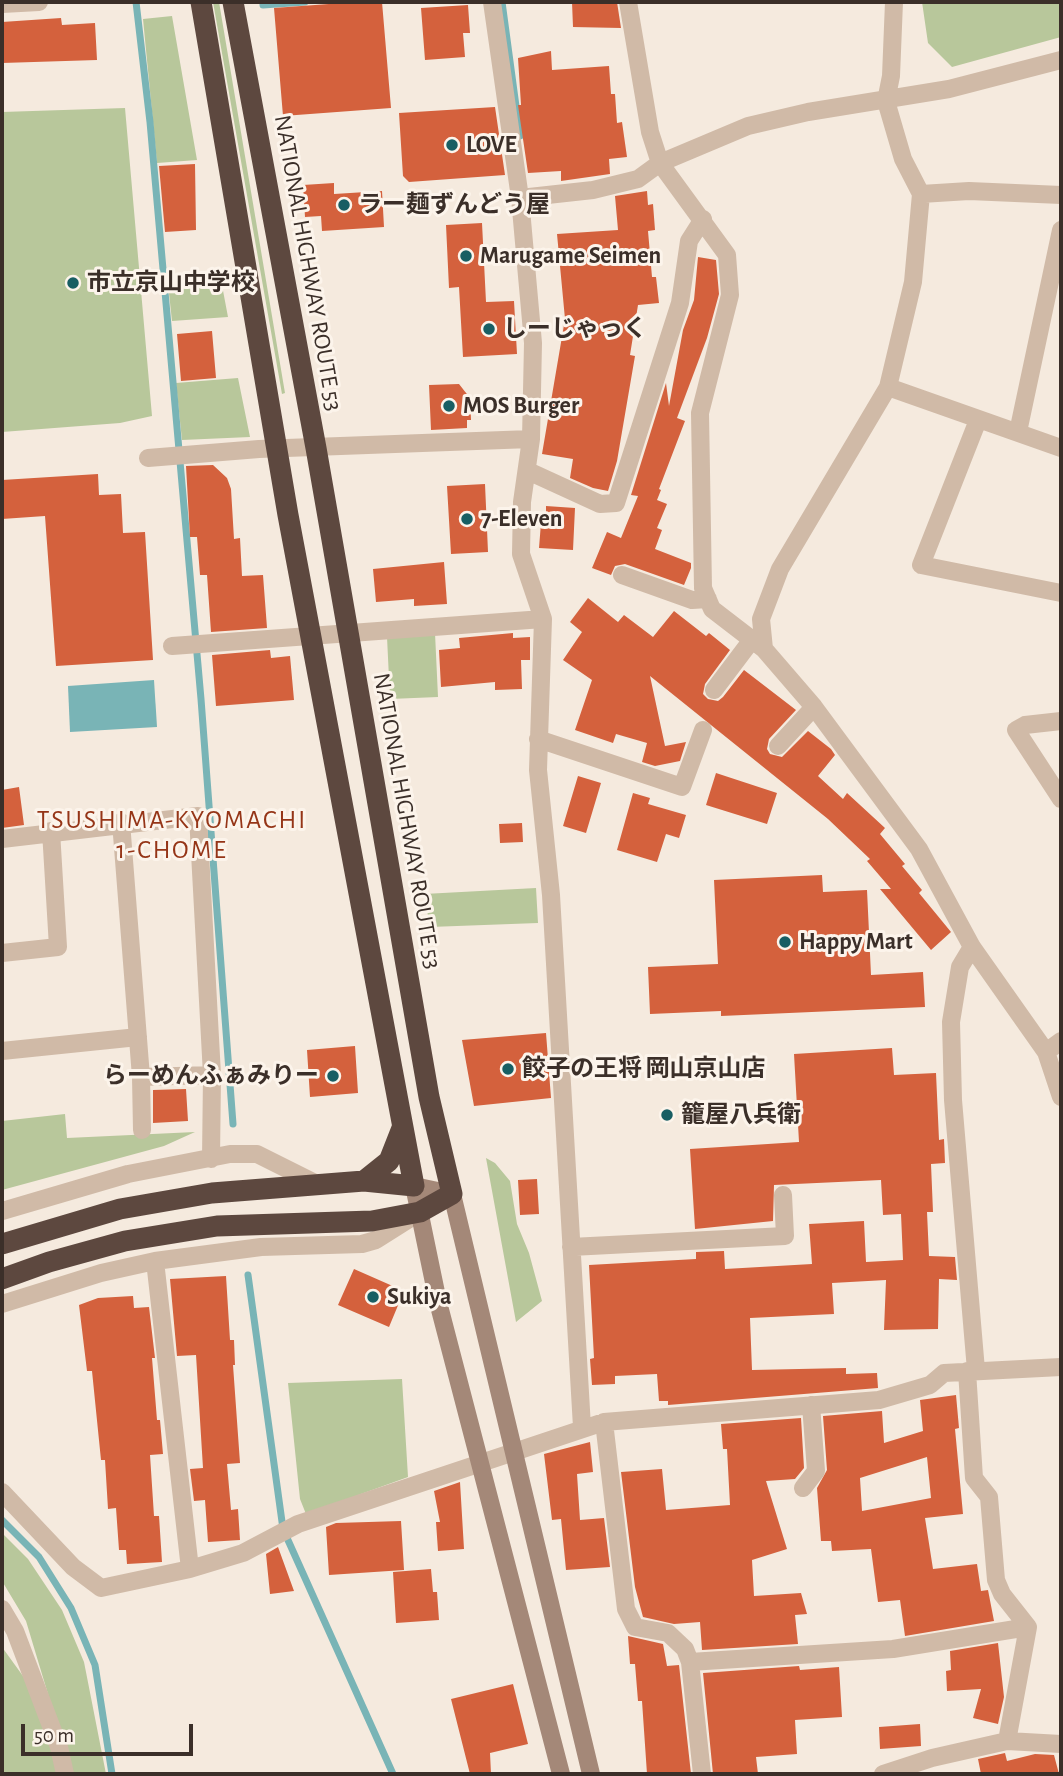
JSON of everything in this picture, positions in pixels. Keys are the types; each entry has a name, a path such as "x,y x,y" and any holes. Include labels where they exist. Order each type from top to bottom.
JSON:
{"highway":[{"path":"2,1244 132,1206 212,1193 364,1181 414,1186 277,449 201,2"},
{"name":"NATIONAL HIGHWAY ROUTE 53","path":"233,2 316,448 429,1097 452,1194"},
{"path":"364,1181 389,1161 402,1126"},
{"path":"2,1279 49,1262 138,1238 217,1226 372,1221 420,1212 452,1194"}],"street":[{"path":"2,4 39,2"},
{"path":"492,2 520,198 533,343 531,439 522,502 522,554 543,618 538,739 582,1427"},
{"path":"628,2 650,132 660,163 727,255 730,295 700,413 703,588 712,609 758,645 814,707 919,849 972,947 1046,1052 1061,1097"},
{"path":"714,690 758,645 761,619 780,569 888,387 913,282 921,194 903,159 886,101 891,76 894,2"},
{"path":"520,198 593,190 638,179 660,163 748,126 808,112 886,101 1061,60"},
{"path":"921,194 969,191 1061,195"},
{"path":"528,471 600,504 616,503 680,303 689,241 703,219"},
{"path":"1018,432 1061,230"},
{"path":"888,387 1061,448"},
{"path":"978,420 921,565 1061,593"},
{"path":"148,458 277,449 531,439"},
{"path":"622,575 692,600 708,599"},
{"path":"172,646 543,618"},
{"path":"778,746 814,707"},
{"path":"1061,720 1025,725 1016,730 1061,799"},
{"path":"538,739 682,787 704,730"},
{"path":"2,839 121,822 198,816 212,1075 211,1159"},
{"path":"121,822 141,1077 142,1130"},
{"path":"2,953 58,947 51,831"},
{"path":"972,947 960,967 951,1022 953,1100 972,1371 974,1478 989,1497 991,1506 996,1580 1002,1594 1028,1627 1007,1741"},
{"path":"2,1051 138,1037"},
{"path":"1046,1052 1061,1041"},
{"path":"141,1077 212,1075"},
{"path":"2,1211 128,1174 230,1154 257,1154 315,1183"},
{"path":"561,1774 438,1302 414,1186 452,1194 591,1774"},
{"path":"571,1247 785,1236 783,1195"},
{"path":"2,1304 101,1273 155,1261 261,1247 362,1244 376,1240 420,1212"},
{"path":"155,1261 190,1569"},
{"path":"2,1492 73,1567 101,1588 190,1569 243,1553 283,1532 582,1427 604,1422 879,1399 930,1385 944,1373 1061,1367"},
{"path":"803,1488 816,1471 811,1405"},
{"path":"604,1422 626,1609 635,1626 668,1633 685,1649 690,1662 702,1774"},
{"path":"2,1609 8,1631 59,1747 65,1774"},
{"path":"690,1662 893,1649 1028,1627"},
{"path":"883,1774 932,1758 1007,1741 1061,1744"}],"green space":[{"path":"213,2 219,2 285,393 282,394"},
{"path":"922,2 1061,2 1061,37 952,67 928,43"},
{"path":"172,16 197,160 157,163 143,19"},
{"path":"125,108 152,416 120,423 2,432 2,112"},
{"path":"221,280 228,317 172,321 168,284"},
{"path":"238,378 250,437 182,440 176,383"},
{"path":"435,633 438,697 390,699 387,637"},
{"path":"536,888 538,923 430,927 424,894"},
{"path":"65,1114 67,1138 195,1132 164,1146 2,1190 2,1121"},
{"path":"486,1158 495,1163 510,1181 517,1224 529,1253 542,1301 516,1322"},
{"path":"402,1379 408,1477 306,1514 300,1499 288,1383"},
{"path":"2,1533 28,1559 62,1610 84,1662 106,1774 72,1774 26,1621 2,1581"},
{"path":"2,1647 28,1683 53,1751 58,1774 2,1774"}],"water":[{"path":"154,680 157,727 70,732 68,686"}],"building":[{"path":"382,2 391,108 283,116 274,8"},
{"path":"572,2 617,2 621,28 573,27"},
{"path":"468,5 470,33 463,33 465,57 425,60 421,8"},
{"path":"61,18 62,25 95,23 97,60 2,63 2,22"},
{"path":"551,51 552,70 609,66 611,94 615,94 617,123 622,122 627,157 609,159 610,174 561,181 561,171 528,173 518,105 521,105 518,58"},
{"path":"495,107 505,175 409,182 403,176 399,113"},
{"path":"195,164 196,230 165,232 159,166"},
{"name":"ラー麺ずんどう屋","path":"334,183 334,194 382,191 384,227 322,231 321,216 305,217 303,185"},
{"path":"647,191 648,205 653,204 655,230 648,231 652,277 656,277 659,303 638,305 630,355 635,356 617,461 608,491 570,478 573,459 542,454 565,319 557,234 618,230 615,196"},
{"path":"482,223 486,302 514,301 517,354 463,357 459,287 449,288 446,225"},
{"path":"698,257 716,260 719,294 707,338 677,418 685,421 659,489 661,490 657,500 667,504 657,528 662,530 655,549 691,563 691,568 684,585 625,564 615,566 611,575 592,568 607,532 621,538 638,496 631,495 666,383 669,406 683,330 694,300"},
{"path":"212,331 216,378 181,381 177,334"},
{"path":"459,384 470,398 471,420 467,420 467,428 431,430 429,385"},
{"path":"213,465 227,478 231,489 234,539 240,538 242,576 263,575 267,628 211,632 207,575 200,575 197,537 190,537 186,466"},
{"path":"98,474 99,495 121,494 123,533 145,532 153,660 56,666 45,516 2,519 2,480"},
{"path":"485,484 488,552 451,554 447,486"},
{"path":"546,506 575,508 573,550 539,548 541,523 546,523"},
{"path":"444,562 447,604 414,606 414,599 376,602 373,569"},
{"path":"588,598 618,622 624,615 653,637 674,611 706,636 709,633 730,650 705,684 703,694 708,699 718,701 723,697 744,670 796,710 769,739 767,749 770,754 782,757 808,731 831,749 835,755 818,776 843,799 847,793 885,828 880,834 905,864 902,866 922,890 919,893 951,932 931,950 880,889 891,889 867,861 870,859 828,819 650,676 665,746 686,742 680,761 655,766 642,762 647,743 616,734 613,743 575,730 592,680 563,660 582,632 570,622"},
{"path":"513,633 513,638 530,637 530,660 521,660 522,689 495,690 495,682 441,687 439,650 460,648 459,638"},
{"path":"270,650 271,658 290,656 294,700 216,706 212,655"},
{"path":"716,773 777,793 767,824 706,805"},
{"path":"578,776 601,783 586,833 563,826"},
{"path":"19,787 24,825 2,828 2,790"},
{"path":"633,793 650,798 648,804 686,815 679,838 666,834 657,862 617,850"},
{"path":"522,823 523,842 500,843 499,824"},
{"path":"822,875 823,892 867,890 871,975 923,972 925,1007 721,1016 721,1011 650,1014 648,967 718,964 714,880"},
{"name":"餃子の王将 岡山京山店","path":"546,1033 551,1098 474,1106 462,1040"},
{"path":"355,1046 358,1093 310,1097 307,1050"},
{"path":"892,1048 894,1075 936,1073 939,1140 944,1139 945,1163 931,1164 933,1212 927,1212 929,1256 955,1257 957,1280 939,1279 938,1329 884,1330 886,1280 832,1283 834,1314 750,1318 752,1370 846,1368 846,1374 877,1373 878,1388 668,1405 668,1401 659,1401 657,1374 615,1376 615,1384 592,1385 590,1359 594,1358 589,1265 696,1259 696,1252 724,1251 725,1269 812,1264 809,1224 864,1221 866,1262 903,1260 901,1214 883,1215 881,1180 774,1185 773,1221 695,1229 690,1149 799,1142 794,1054"},
{"path":"186,1089 188,1121 153,1123 153,1090"},
{"path":"537,1179 539,1214 520,1215 518,1180"},
{"path":"354,1269 404,1291 389,1327 338,1305"},
{"path":"226,1276 230,1340 234,1340 233,1365 240,1463 227,1464 231,1510 238,1509 240,1540 208,1542 205,1500 194,1501 190,1469 203,1468 196,1355 177,1356 170,1279"},
{"path":"133,1296 134,1308 149,1307 155,1358 152,1358 157,1420 160,1420 163,1454 150,1455 154,1516 159,1516 162,1562 127,1564 126,1550 119,1550 116,1508 108,1509 105,1460 101,1460 92,1371 87,1371 79,1305 98,1298"},
{"path":"956,1395 959,1428 955,1429 963,1514 925,1518 933,1569 977,1564 981,1591 988,1590 994,1621 905,1636 900,1600 878,1602 871,1549 832,1551 831,1541 821,1541 817,1488 827,1470 823,1416 882,1411 884,1443 923,1431 920,1400","holes":["927,1457 931,1498 862,1511 860,1478"]},
{"path":"801,1418 804,1468 795,1479 766,1481 787,1549 752,1560 754,1596 801,1593 807,1614 795,1615 798,1644 702,1650 700,1622 674,1624 643,1617 635,1587 621,1472 662,1469 666,1510 730,1505 727,1449 723,1449 721,1424"},
{"path":"590,1442 593,1472 577,1474 580,1520 604,1518 610,1567 566,1570 561,1519 552,1520 544,1454"},
{"path":"460,1482 464,1549 438,1551 436,1522 440,1522 434,1491"},
{"path":"401,1521 404,1570 329,1575 326,1527 336,1523"},
{"path":"278,1547 294,1591 270,1594 266,1554"},
{"path":"431,1569 433,1592 437,1592 439,1620 396,1623 393,1572"},
{"path":"628,1636 663,1644 667,1666 679,1665 691,1774 647,1774 642,1701 638,1701 635,1664 630,1664"},
{"path":"998,1643 1004,1697 998,1724 973,1718 981,1689 947,1691 946,1671 951,1670 950,1651"},
{"path":"799,1666 800,1670 839,1667 842,1717 795,1720 797,1754 756,1757 758,1774 713,1774 703,1673"},
{"path":"513,1684 528,1744 490,1753 491,1774 470,1774 451,1699"},
{"path":"920,1724 921,1746 880,1749 879,1727"},
{"path":"1005,1753 1007,1761 1035,1754 1054,1755 1059,1774 981,1774 978,1759"}],"waterway":[{"path":"136,2 150,122 201,699 233,1124"},
{"path":"263,2 263,5 305,2"},
{"path":"502,2 520,136"},
{"path":"248,1275 283,1529 393,1774"},
{"path":"2,1520 39,1557 71,1608 95,1665 112,1774"}],"place":[{"name":"LOVE","path":"452,145"},
{"name":"ラー麺ずんどう屋","path":"344,205"},
{"name":"Marugame Seimen","path":"466,256"},
{"name":"市立京山中学校","path":"73,283"},
{"name":"しーじゃっく","path":"489,329"},
{"name":"MOS Burger","path":"449,406"},
{"name":"7-Eleven","path":"467,519"},
{"name":"Happy Mart","path":"785,942"},
{"name":"餃子の王将 岡山京山店","path":"508,1069"},
{"name":"らーめんふぁみりー","path":"333,1076"},
{"name":"籠屋八兵衛","path":"667,1115"},
{"name":"Sukiya","path":"373,1297"}],"district":[{"name":"TSUSHIMA-KYOMACHI 1-CHOME","path":"172,835"}]}
